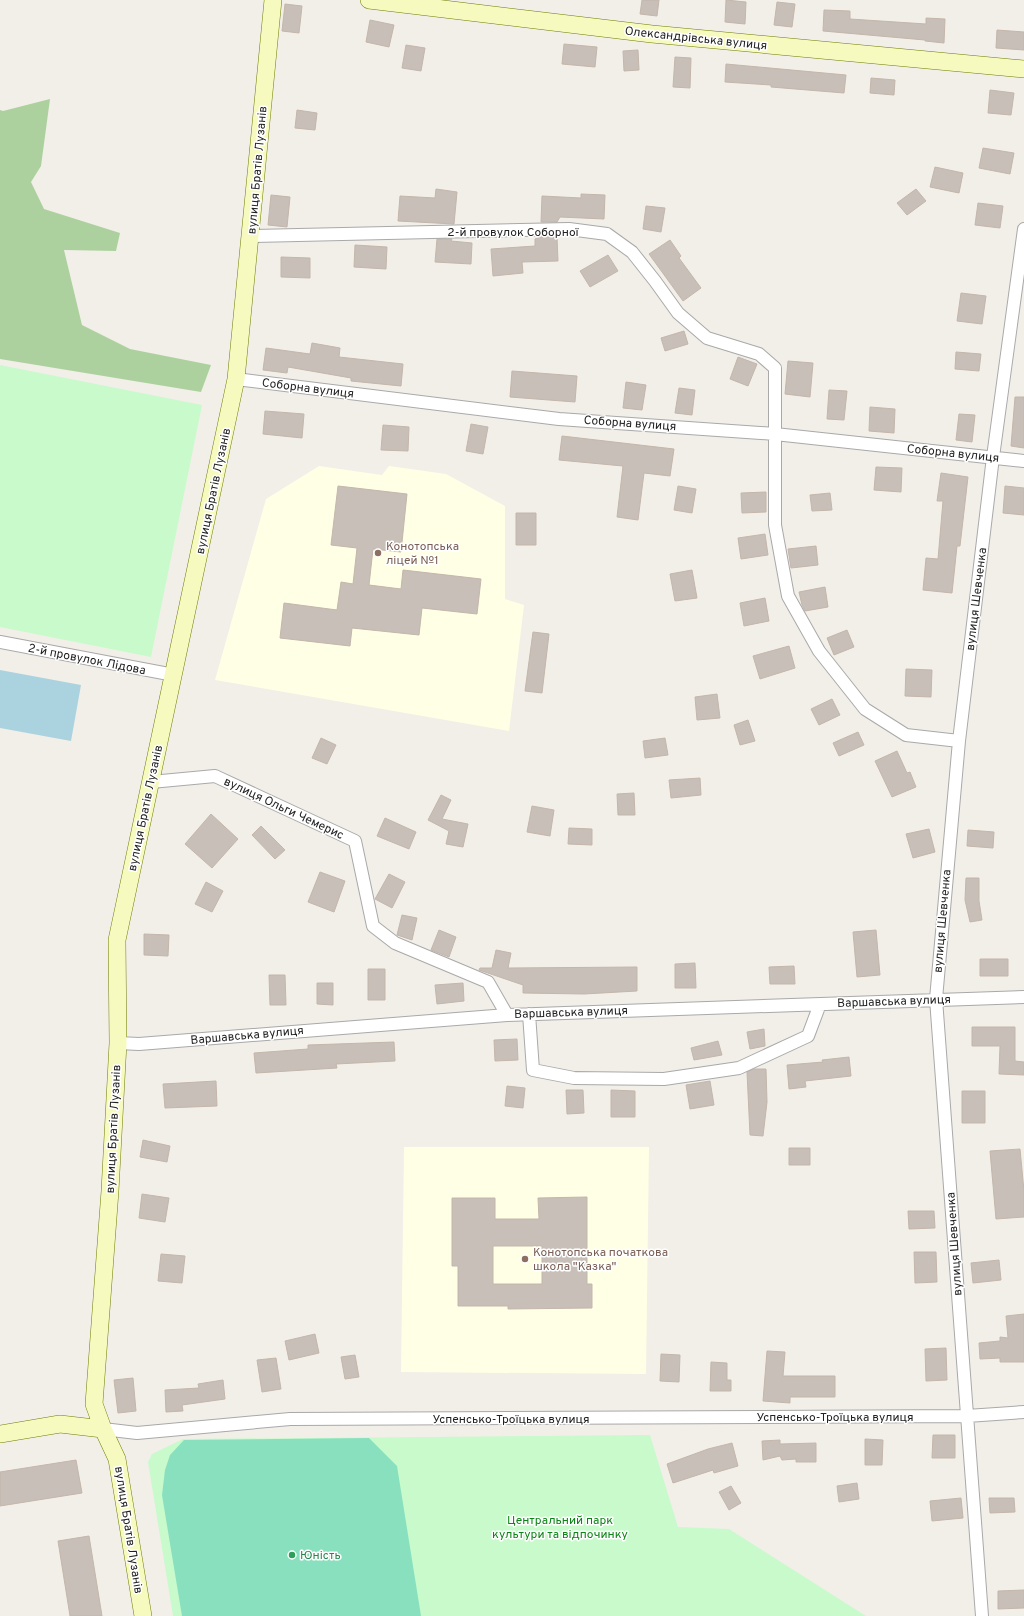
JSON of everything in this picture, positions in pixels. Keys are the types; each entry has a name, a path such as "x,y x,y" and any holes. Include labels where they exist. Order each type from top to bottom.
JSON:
{"main road":[{"name":"вулиця Братів Лузанів","path":"143,1616 117,1459 103,1429 94,1404 110,1191 118,1043 117,940 236,379 273,0"},
{"name":"Олександрівська вулиця","path":"370,0 652,34 1024,69"},
{"name":"Успенсько-Троїцька вулиця","path":"0,1434 60,1424 103,1429"}],"street":[{"name":"2-й провулок Соборної","path":"251,236 569,229 607,234 632,252 678,313 707,338 760,354 775,368 775,525 788,596 819,651 865,709 900,732 906,735 959,741"},
{"name":"вулиця Шевченка","path":"982,1616 936,999 959,741 993,457 1024,229"},
{"name":"Соборна вулиця","path":"236,379 559,419 775,434 1024,461"},
{"name":"2-й провулок Лідова","path":"0,642 174,675"},
{"name":"вулиця Ольги Чемерис","path":"151,782 215,776 355,841 373,926 395,943 488,982 507,1014"},
{"name":"Варшавська вулиця","path":"118,1043 143,1044 507,1014 936,999 1024,998"},
{"path":"529,1014 533,1070 574,1078 664,1079 739,1068 808,1036 820,1004"},
{"name":"Успенсько-Троїцька вулиця","path":"103,1429 137,1433 290,1419 967,1416 1024,1412"}],"shaded area":[{"name":"Конотопська ліцей №1","path":"319,466 382,475 389,466 446,474 505,506 505,599 524,605 509,731 215,680 266,499"},
{"name":"Конотопська початкова школа \"Казка\"","path":"404,1147 649,1147 646,1374 401,1372"}],"green space":[{"path":"50,99 41,166 31,182 44,209 120,233 116,251 64,250 82,325 130,349 211,365 201,392 0,359 0,110 3,111"},
{"path":"0,365 202,405 151,657 0,627"},
{"name":"Центральний парк культури та відпочинку","path":"650,1435 678,1527 729,1529 866,1616 173,1616 148,1462 152,1454 183,1439"},
{"name":"Юність","path":"369,1438 397,1466 421,1616 182,1616 162,1495 165,1470 170,1455 184,1440"}],"water":[{"path":"0,670 81,685 71,741 0,728"}],"building":[{"path":"642,0 659,0 657,16 640,14"},
{"path":"726,0 746,2 745,24 725,22"},
{"path":"777,2 795,4 792,27 774,25"},
{"path":"285,4 302,6 299,33 282,31"},
{"path":"824,10 850,11 850,19 926,24 926,18 945,19 944,43 823,31"},
{"path":"370,20 394,25 389,47 366,42"},
{"path":"997,30 1024,32 1024,50 996,48"},
{"path":"564,44 597,47 595,67 562,64"},
{"path":"406,45 425,48 421,71 402,68"},
{"path":"638,50 639,70 624,71 623,51"},
{"path":"675,57 691,58 690,88 673,87"},
{"path":"726,64 846,75 844,93 771,87 771,85 725,82"},
{"path":"871,78 895,80 894,95 870,93"},
{"path":"990,90 1014,93 1011,115 988,113"},
{"path":"297,110 317,113 315,130 295,128"},
{"path":"983,148 1014,153 1010,174 979,168"},
{"path":"935,167 963,173 959,193 930,187"},
{"path":"436,189 457,192 454,224 398,221 400,196 435,198"},
{"path":"916,189 926,201 907,215 897,203"},
{"path":"581,194 605,195 604,219 560,217 557,222 541,222 542,196 581,198"},
{"path":"271,195 290,197 287,227 268,225"},
{"path":"978,203 1003,206 1000,228 975,225"},
{"path":"646,206 665,208 661,232 643,229"},
{"path":"540,237 557,237 558,261 522,262 523,273 493,276 491,249 535,246 535,239"},
{"path":"437,239 452,239 451,241 472,243 471,264 435,262"},
{"path":"670,240 681,256 679,258 701,288 683,301 649,254"},
{"path":"355,245 387,247 386,269 354,267"},
{"path":"608,255 618,271 590,287 580,271"},
{"path":"281,257 310,258 310,278 281,277"},
{"path":"961,293 986,296 982,324 957,321"},
{"path":"684,331 688,344 665,351 661,338"},
{"path":"312,343 340,348 339,357 403,364 401,386 351,381 351,378 288,367 287,373 263,370 266,348 310,354"},
{"path":"956,352 981,354 979,371 955,369"},
{"path":"738,357 757,364 748,386 730,379"},
{"path":"788,361 813,363 810,397 785,394"},
{"path":"512,371 577,376 575,402 510,397"},
{"path":"626,382 646,385 642,410 623,408"},
{"path":"679,388 695,390 692,415 675,413"},
{"path":"829,390 847,391 844,420 827,419"},
{"path":"1015,397 1024,397 1024,448 1011,446"},
{"path":"870,407 895,409 894,433 869,431"},
{"path":"265,411 304,414 302,438 263,434"},
{"path":"959,414 975,415 972,442 956,440"},
{"path":"471,424 488,427 483,454 466,451"},
{"path":"383,425 409,427 408,451 381,450"},
{"path":"562,436 674,449 670,476 644,473 638,520 617,517 623,466 559,460"},
{"path":"876,467 902,468 901,492 874,490"},
{"path":"941,473 968,477 960,546 957,546 952,593 923,590 926,558 938,559 943,501 937,501"},
{"path":"338,486 407,494 401,552 373,549 369,585 401,589 403,570 481,579 477,614 422,608 419,635 352,628 350,646 280,638 284,603 337,610 341,582 353,584 357,548 331,545"},
{"path":"678,486 696,489 692,513 674,510"},
{"path":"1005,486 1024,488 1024,515 1003,513"},
{"path":"766,492 766,512 742,513 741,493"},
{"path":"830,493 832,510 812,511 810,495"},
{"path":"516,513 536,513 536,545 516,545"},
{"path":"765,534 768,555 741,559 738,538"},
{"path":"816,546 818,565 791,568 788,549"},
{"path":"692,570 697,598 675,601 670,574"},
{"path":"825,587 828,607 805,611 799,592"},
{"path":"765,598 769,621 744,626 740,603"},
{"path":"847,630 854,647 834,655 827,638"},
{"path":"533,632 549,634 542,693 525,691"},
{"path":"789,646 795,668 760,679 753,656"},
{"path":"906,669 932,670 931,697 905,696"},
{"path":"717,694 720,718 697,720 695,697"},
{"path":"832,699 840,715 819,725 811,709"},
{"path":"748,720 755,741 740,745 734,725"},
{"path":"858,732 864,745 839,756 833,743"},
{"path":"321,738 336,745 327,764 312,758"},
{"path":"665,738 668,755 645,758 643,741"},
{"path":"897,751 907,773 910,772 916,787 892,797 875,761"},
{"path":"700,778 701,795 671,798 669,780"},
{"path":"634,793 635,815 618,815 617,794"},
{"path":"441,795 451,800 442,819 468,824 463,847 446,844 449,831 428,820"},
{"path":"532,806 554,810 550,836 527,832"},
{"path":"211,814 238,839 212,868 185,844"},
{"path":"385,818 416,832 409,849 377,836"},
{"path":"261,826 285,850 275,859 252,835"},
{"path":"569,828 592,829 592,845 568,844"},
{"path":"929,829 935,852 913,858 906,834"},
{"path":"968,830 994,832 993,848 967,846"},
{"path":"320,872 345,881 334,912 308,902"},
{"path":"389,874 405,882 392,908 375,899"},
{"path":"966,878 979,878 979,901 982,920 970,922 965,900"},
{"path":"206,882 223,891 212,912 195,904"},
{"path":"402,915 417,918 412,940 397,935"},
{"path":"439,930 456,937 449,957 431,950"},
{"path":"876,930 880,975 857,977 853,932"},
{"path":"144,934 169,935 168,956 144,955"},
{"path":"496,950 511,953 508,968 637,967 637,991 584,994 523,993 523,985 479,970 480,968 492,968"},
{"path":"980,959 1008,959 1008,976 980,976"},
{"path":"695,963 696,988 675,988 675,964"},
{"path":"794,966 795,984 770,984 769,967"},
{"path":"368,969 385,969 385,1000 368,1000"},
{"path":"269,975 285,975 286,1005 270,1005"},
{"path":"317,983 333,983 333,1005 317,1004"},
{"path":"463,983 464,1001 437,1004 435,985"},
{"path":"972,1027 1015,1027 1015,1061 1024,1062 1024,1075 999,1074 1000,1046 972,1046"},
{"path":"764,1029 765,1046 750,1049 747,1032"},
{"path":"517,1039 518,1060 495,1061 494,1040"},
{"path":"718,1041 722,1055 694,1060 691,1048"},
{"path":"394,1042 395,1061 336,1064 337,1068 256,1073 254,1053 308,1049 308,1045"},
{"path":"849,1057 851,1076 805,1081 806,1087 789,1089 787,1065 823,1062 822,1060"},
{"path":"754,1069 766,1069 767,1102 763,1136 750,1135 747,1072"},
{"path":"216,1081 217,1106 165,1108 163,1084"},
{"path":"710,1081 714,1105 690,1109 686,1085"},
{"path":"507,1086 525,1088 523,1108 505,1106"},
{"path":"566,1090 583,1090 584,1113 567,1114"},
{"path":"611,1090 635,1091 635,1117 611,1117"},
{"path":"962,1091 985,1091 985,1123 962,1123"},
{"path":"143,1140 170,1146 167,1162 140,1157"},
{"path":"789,1148 810,1148 810,1165 789,1165"},
{"path":"1020,1149 1024,1191 1024,1217 996,1219 990,1151"},
{"path":"142,1194 169,1198 165,1222 139,1218"},
{"path":"587,1197 587,1284 592,1284 592,1308 508,1309 508,1306 458,1306 458,1266 452,1266 452,1198 495,1198 495,1219 539,1219 538,1198","holes":["493,1246 542,1246 542,1284 493,1284"]},
{"path":"908,1211 934,1211 935,1228 909,1229"},
{"path":"914,1252 936,1252 937,1282 915,1283"},
{"path":"161,1254 185,1256 182,1283 158,1281"},
{"path":"999,1260 1001,1280 973,1283 971,1263"},
{"path":"1024,1314 1024,1362 1000,1362 1000,1358 980,1359 979,1343 1000,1341 1000,1337 1008,1338 1006,1316"},
{"path":"315,1334 319,1353 289,1360 285,1341"},
{"path":"946,1348 947,1380 926,1381 925,1349"},
{"path":"767,1351 785,1352 783,1376 835,1376 835,1397 790,1397 790,1403 763,1401"},
{"path":"661,1354 680,1355 679,1382 660,1381"},
{"path":"355,1355 359,1377 345,1379 341,1357"},
{"path":"276,1358 281,1389 262,1392 257,1360"},
{"path":"711,1362 727,1363 727,1380 731,1380 731,1391 710,1391"},
{"path":"133,1378 136,1411 118,1413 114,1380"},
{"path":"223,1380 225,1399 182,1405 183,1411 166,1412 165,1390 199,1388 198,1384"},
{"path":"933,1435 955,1435 955,1458 932,1458"},
{"path":"865,1439 883,1440 882,1465 865,1465"},
{"path":"780,1440 780,1444 816,1443 816,1462 796,1462 796,1459 782,1460 780,1456 763,1460 762,1441"},
{"path":"732,1443 738,1466 714,1473 713,1470 673,1483 667,1464 708,1449"},
{"path":"76,1460 82,1493 0,1506 0,1472"},
{"path":"857,1483 859,1499 839,1502 837,1486"},
{"path":"731,1486 741,1503 729,1510 719,1492"},
{"path":"961,1498 963,1518 932,1521 930,1501"},
{"path":"989,1498 1014,1498 1015,1512 990,1513"},
{"path":"89,1536 102,1616 70,1616 58,1541"},
{"path":"1024,1590 1024,1608 998,1609 998,1591"}],"place":[{"name":"Конотопська ліцей №1","path":"378,553"},
{"name":"Конотопська початкова школа \"Казка\"","path":"525,1259"},
{"name":"Юність","path":"292,1555"}]}
